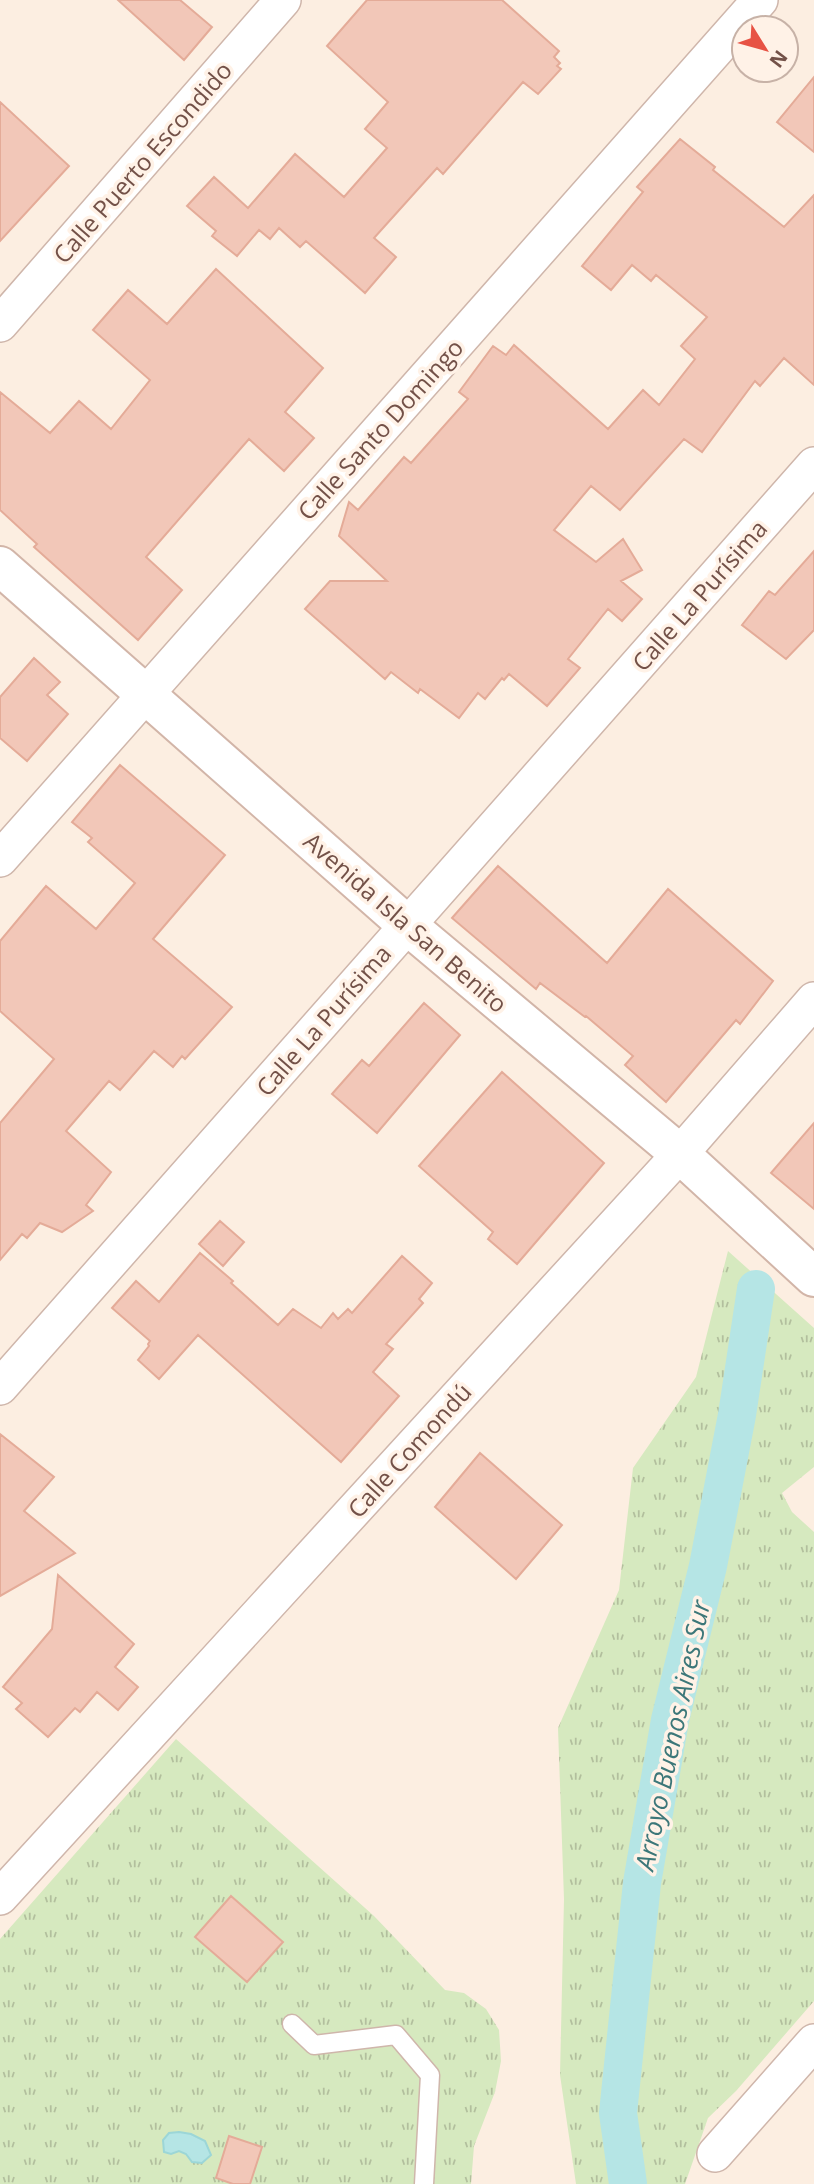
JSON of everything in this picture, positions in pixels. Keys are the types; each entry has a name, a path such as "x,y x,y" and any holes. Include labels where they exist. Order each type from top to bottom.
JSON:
{"main road":[{"name":"Avenida Isla San Benito","path":"0,566 407,925 680,1154 814,1277"}],"street":[{"name":"Calle Puerto Escondido","path":"0,324 283,0"},
{"name":"Calle Santo Domingo","path":"0,859 760,0"},
{"name":"Calle La Purísima","path":"0,1387 814,465"},
{"name":"Calle Comondú","path":"0,1897 680,1154 814,1000"},
{"path":"715,2154 814,2042"}],"lane":[{"path":"292,2024 314,2045 396,2035 430,2075 424,2184"}],"green space":[{"path":"728,1251 814,1328 814,1467 782,1493 792,1512 814,1532 814,2001 736,2091 708,2118 685,2184 576,2184 560,2075 564,1899 558,1728 619,1590 633,1468 696,1377"},
{"path":"176,1739 374,1916 445,1990 464,1993 486,2009 499,2030 501,2061 495,2092 474,2146 471,2184 0,2184 0,1939"}],"water":[{"path":"179,2132 205,2141 211,2155 202,2163 192,2162 186,2154 179,2151 171,2154 164,2152 163,2140 169,2133"}],"building":[{"path":"118,0 180,0 212,27 184,60"},
{"path":"367,0 502,0 559,51 554,57 560,63 557,66 561,69 538,94 523,82 443,174 437,168 374,238 396,257 365,293 306,241 300,247 279,228 270,239 259,230 237,256 212,236 216,231 187,206 214,177 248,208 295,154 344,197 387,148 365,129 388,102 327,46"},
{"path":"814,77 814,152 777,122"},
{"path":"0,102 69,166 0,241"},
{"path":"680,139 715,167 713,170 784,227 814,195 814,385 784,358 760,386 755,381 702,452 684,439 620,510 591,486 554,530 596,562 623,539 642,570 621,581 642,599 622,621 608,609 568,659 580,668 547,706 509,674 504,680 502,678 485,699 478,693 459,718 420,689 418,693 391,672 385,679 305,609 330,581 387,581 339,536 349,502 358,510 404,457 411,463 468,399 459,392 493,346 506,355 514,345 608,429 643,390 659,405 695,359 681,346 707,317 656,275 651,281 632,265 611,290 582,266 643,192 637,187"},
{"path":"216,269 323,368 285,412 314,438 284,471 249,439 146,557 182,590 138,640 34,547 37,544 0,510 0,392 50,433 79,401 111,429 150,380 93,330 128,290 167,324"},
{"path":"814,551 814,630 786,659 742,625 769,591 775,595"},
{"path":"34,658 60,682 47,695 68,714 27,761 0,738 0,697"},
{"path":"120,765 225,855 153,939 232,1007 185,1059 182,1056 173,1067 154,1051 120,1090 109,1081 66,1131 111,1172 86,1205 93,1211 62,1232 40,1223 27,1238 22,1234 0,1260 0,1123 54,1059 0,1011 0,941 46,886 96,929 135,883 88,842 92,838 72,822"},
{"path":"498,866 607,963 668,889 773,981 740,1024 736,1020 666,1102 625,1065 633,1056 586,1016 540,983 536,989 452,918"},
{"path":"424,1003 460,1035 377,1133 332,1094 362,1060 369,1066"},
{"path":"502,1072 604,1163 517,1264 488,1239 493,1232 419,1166"},
{"path":"814,1123 814,1209 771,1173"},
{"path":"220,1221 244,1242 223,1266 199,1244"},
{"path":"200,1253 278,1325 293,1309 321,1328 333,1313 338,1319 348,1309 352,1313 402,1256 432,1283 419,1299 423,1303 386,1344 393,1349 373,1372 399,1396 341,1462 198,1335 159,1379 138,1360 150,1341 112,1308 136,1281 159,1302"},
{"path":"0,1434 54,1477 24,1511 75,1553 0,1596"},
{"path":"480,1453 562,1525 516,1579 435,1507"},
{"path":"58,1575 134,1644 115,1667 138,1687 118,1710 97,1692 80,1712 75,1708 48,1737 16,1709 22,1703 3,1687 52,1629"},
{"path":"231,1896 283,1942 247,1982 195,1937"},
{"path":"229,2136 262,2147 250,2184 233,2184 216,2178"}],"waterway":[{"name":"Arroyo Buenos Aires Sur","path":"628,2184 618,2113 642,1883 670,1720 708,1566 737,1415 756,1289"}]}
